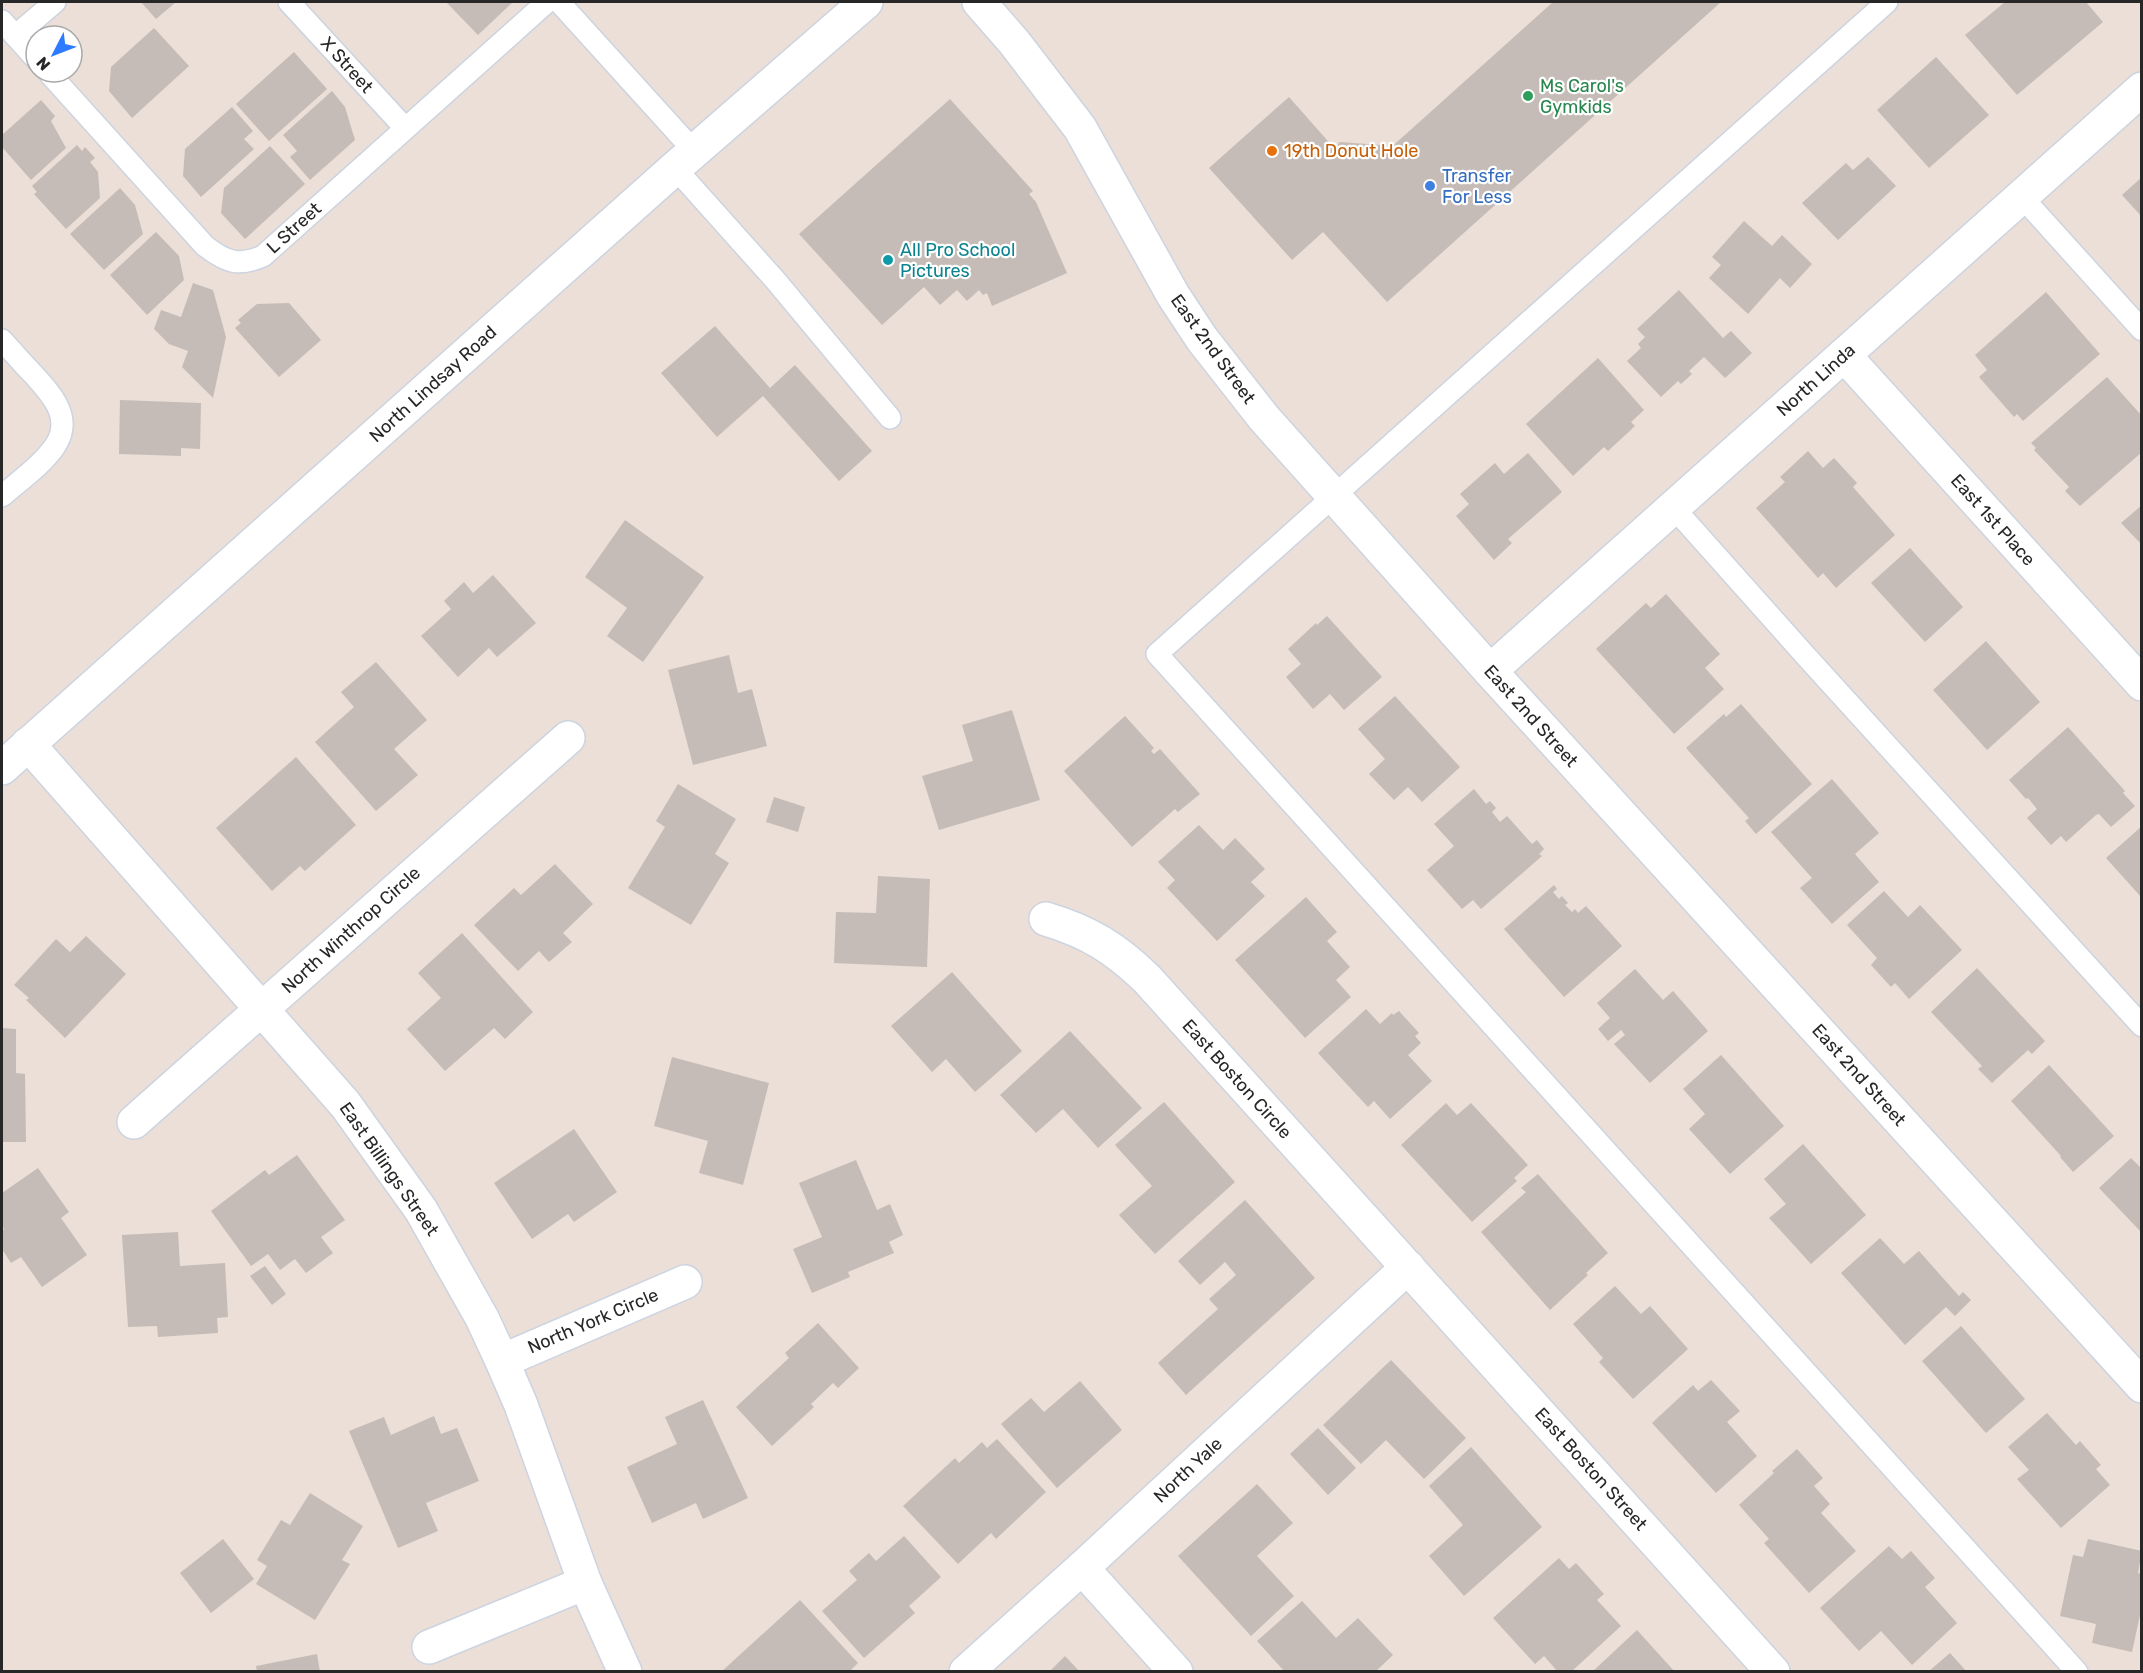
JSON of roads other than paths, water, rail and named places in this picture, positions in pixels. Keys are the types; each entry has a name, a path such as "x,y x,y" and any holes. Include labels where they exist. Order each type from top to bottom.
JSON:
{"street":[{"name":"North Lindsay Road","path":"2,768 684,159 866,2"},
{"name":"East 2nd Street","path":"979,2 1028,58 1080,128 1170,288 1202,339 1264,418 1490,671 2142,1386"},
{"name":"North Linda","path":"1490,671 2142,89"},
{"name":"East 1st Place","path":"1844,355 2142,684"},
{"name":"North Winthrop Circle","path":"134,1122 567,738"},
{"name":"East Billings Street","path":"28,744 345,1104 421,1210 482,1318 502,1361 585,1583 625,1671"},
{"name":"East Boston Circle","path":"1046,919 1075,928 1101,941 1133,966 1408,1267"},
{"name":"North Yale","path":"966,1671 1082,1568 1408,1267"},
{"name":"East Boston Street","path":"1408,1267 1773,1671"},
{"name":"North York Circle","path":"502,1361 685,1282"},
{"path":"1082,1568 1176,1671"},
{"path":"429,1647 585,1583"}],"lane":[{"path":"24,46 8,28 55,2"},
{"name":"X Street","path":"289,2 405,128"},
{"name":"L Street","path":"59,84 205,246 233,262 248,262 263,256 547,2"},
{"path":"559,2 684,159 776,281 890,418"},
{"path":"1887,2 1157,654 2078,1671"},
{"path":"2021,196 2142,330"},
{"path":"2,340 58,404 62,417 62,430 57,444 47,456 2,496"},
{"path":"1673,507 1803,654 2142,1026"}],"place":[{"name":"Ms Carol's Gymkids","path":"1528,96"},
{"name":"19th Donut Hole","path":"1272,151"},
{"name":"Transfer For Less","path":"1430,186"},
{"name":"All Pro School Pictures","path":"888,260"}]}
